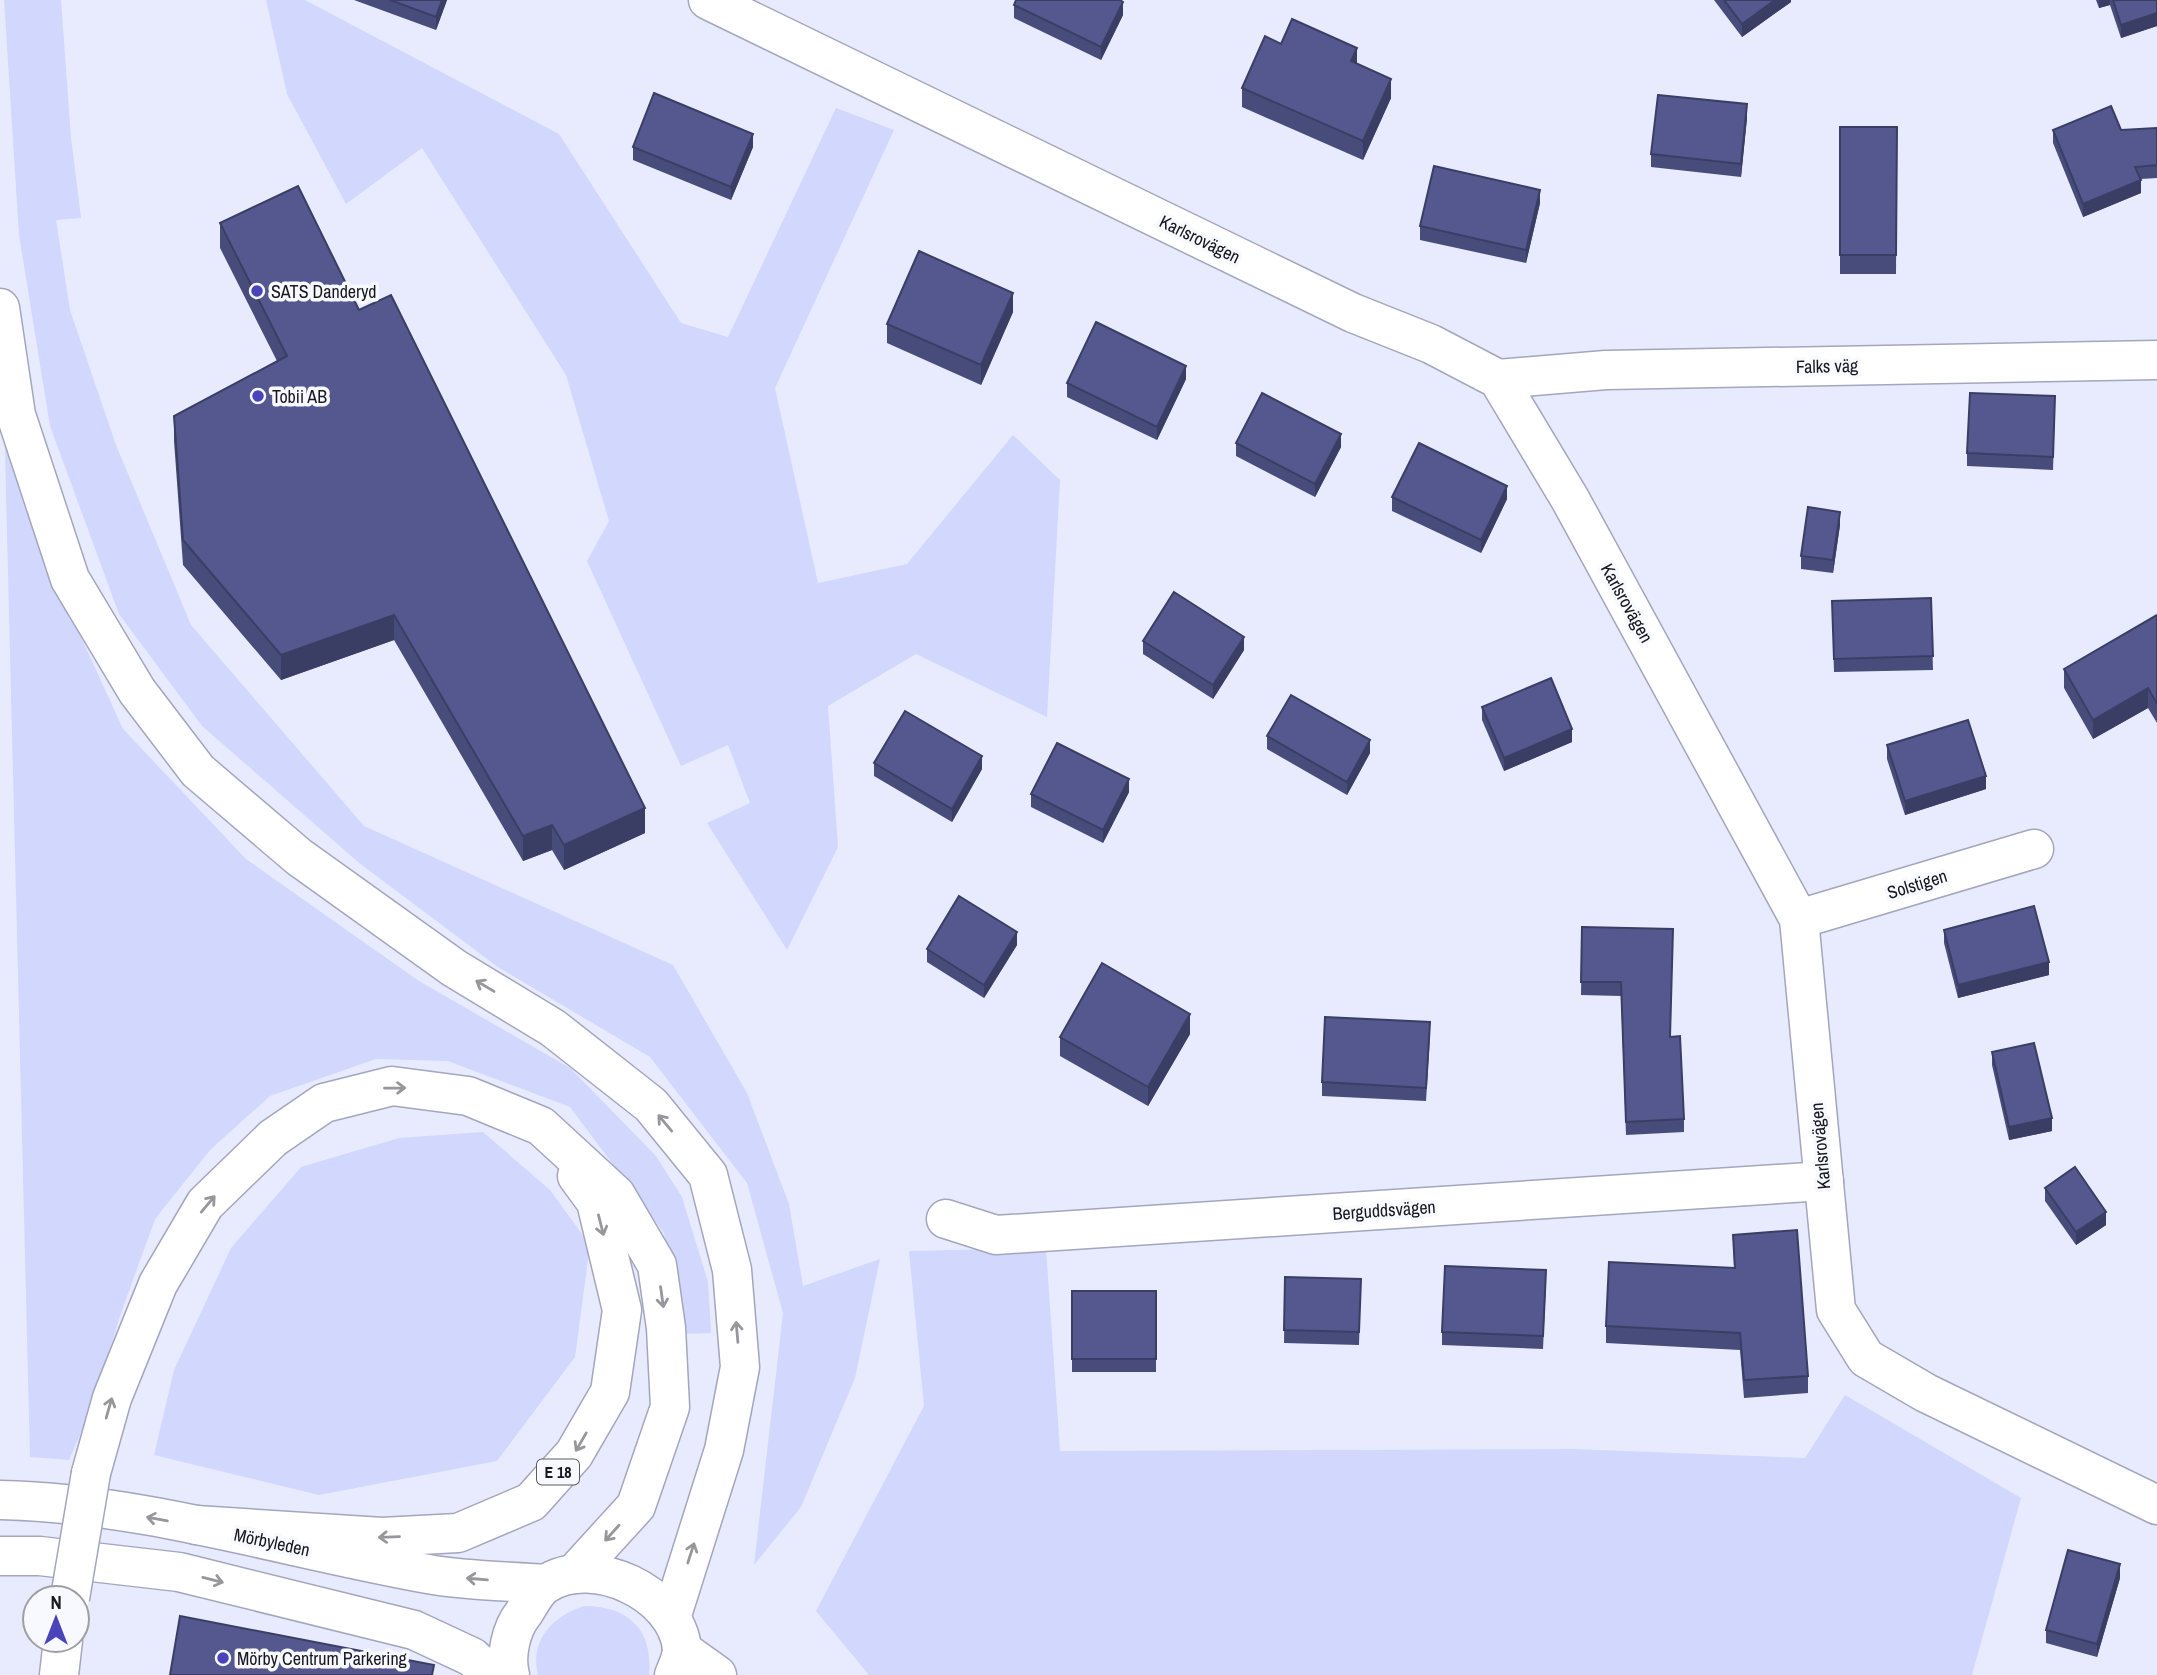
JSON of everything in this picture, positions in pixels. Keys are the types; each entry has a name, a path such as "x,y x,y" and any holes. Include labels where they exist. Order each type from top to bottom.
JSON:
{"main road":[{"name":"Karlsrovägen","path":"708,0 1353,313 1431,344 1498,379 1570,499 1799,919 1836,1310 1866,1358 1926,1393 2157,1505"},
{"path":"0,309 16,415 70,579 137,691 198,771 299,858 454,968 553,1028 651,1105 708,1175 732,1270 740,1367 724,1450 676,1648 717,1675"},
{"name":"Falks väg","path":"1498,379 1606,370 2157,360"},
{"name":"Solstigen","path":"1799,919 2034,849"},
{"path":"72,1584 91,1473 112,1398 158,1284 205,1204 273,1138 324,1103 392,1086 468,1096 541,1126 616,1195 657,1265 666,1328 670,1407 636,1506 513,1627 510,1675"},
{"name":"E 18","path":"195,1525 382,1537 458,1533 531,1502 574,1454 610,1392 622,1310 596,1202 541,1126"},
{"name":"Berguddsvägen","path":"946,1220 996,1235 1824,1181"},
{"name":"Mörbyleden","path":"0,1500 51,1501 195,1525 431,1575 560,1579 612,1576 646,1594 676,1648"},
{"path":"0,1556 40,1556 192,1575 414,1630 472,1657 491,1675"},
{"path":"59,1675 61,1654"}],"shaded area":[{"path":"4,0 61,0 71,138 81,218 56,220 70,310 116,445 191,625 364,826 673,965 747,1093 789,1204 803,1286 880,1259 855,1378 801,1507 754,1565 783,1313 747,1183 650,1057 498,967 358,862 202,726 119,614 50,426 19,235"},
{"path":"266,0 305,0 559,134 681,323 728,337 836,108 894,130 775,388 818,583 907,564 1013,435 1060,480 1047,717 916,654 828,706 838,847 787,950 707,823 750,803 728,745 681,766 587,561 609,521 566,375 422,148 346,204 287,94"},
{"path":"4,412 44,556 123,729 246,859 419,981 570,1068 656,1156 682,1197 708,1282 711,1333 684,1334 664,1233 570,1107 448,1061 376,1059 270,1096 210,1150 155,1219 120,1316 94,1403 69,1460 30,1457"},
{"path":"483,1132 550,1190 590,1245 575,1357 497,1461 319,1495 154,1455 174,1370 231,1248 301,1167 399,1138"},
{"path":"1046,1248 1060,1451 1573,1449 1805,1458 1845,1395 2021,1498 1972,1675 869,1675 816,1611 924,1406 909,1251"},
{"path":"584,1606 613,1610 634,1623 647,1645 649,1675 538,1675 537,1651 546,1631 562,1616"}],"building":[{"path":"390,0 442,0 436,17"},
{"path":"1016,0 1123,2 1101,47 1014,5"},
{"path":"1724,0 1775,0 1742,24"},
{"path":"2113,0 2157,0 2157,13 2121,25"},
{"path":"1292,19 1357,48 1351,61 1391,79 1363,141 1242,88 1265,36 1281,44"},
{"path":"654,93 753,134 731,187 633,147"},
{"path":"1658,95 1747,104 1741,164 1651,154"},
{"path":"2111,106 2121,130 2157,128 2157,165 2135,167 2141,180 2083,204 2053,130"},
{"path":"1840,127 1897,127 1896,255 1840,255"},
{"path":"1434,166 1540,190 1526,250 1420,226"},
{"path":"298,186 359,310 391,295 645,808 564,845 552,825 523,836 394,615 281,655 183,540 174,416 287,356 220,223"},
{"path":"919,251 1013,293 981,365 887,324"},
{"path":"1096,322 1186,366 1157,427 1067,383"},
{"path":"1262,393 1341,434 1315,484 1236,443"},
{"path":"1970,393 2055,396 2053,457 1967,453"},
{"path":"1419,443 1507,486 1481,540 1392,497"},
{"path":"1808,507 1840,512 1833,560 1801,556"},
{"path":"1174,592 1244,637 1213,685 1143,641"},
{"path":"1931,598 1933,656 1834,659 1832,601"},
{"path":"2157,615 2157,704 2148,688 2093,720 2064,669"},
{"path":"1551,678 1572,729 1504,758 1482,707"},
{"path":"1291,695 1370,740 1347,782 1267,736"},
{"path":"905,711 982,756 952,809 874,763"},
{"path":"1968,720 1986,776 1905,801 1887,745"},
{"path":"1057,743 1129,779 1103,830 1031,794"},
{"path":"959,896 1017,932 984,985 927,949"},
{"path":"2034,906 2049,962 1958,985 1944,930"},
{"path":"1582,927 1673,929 1670,1037 1680,1036 1684,1119 1626,1122 1621,982 1581,982"},
{"path":"1102,963 1190,1014 1148,1087 1060,1037"},
{"path":"1325,1017 1430,1022 1426,1088 1322,1082"},
{"path":"2034,1043 2052,1118 2009,1127 1992,1052"},
{"path":"2075,1167 2106,1212 2076,1232 2045,1188"},
{"path":"1797,1230 1808,1376 1744,1380 1740,1333 1606,1326 1609,1262 1735,1268 1733,1235"},
{"path":"1445,1266 1546,1270 1543,1336 1442,1332"},
{"path":"1285,1277 1361,1279 1359,1332 1284,1330"},
{"path":"1072,1291 1156,1291 1156,1359 1072,1359"},
{"path":"2068,1550 2120,1564 2097,1644 2046,1630"},
{"path":"180,1616 434,1665 432,1675 170,1675"}],"place":[{"name":"SATS Danderyd","path":"257,291"},
{"name":"Tobii AB","path":"258,396"},
{"name":"Mörby Centrum Parkering","path":"223,1658"}]}
